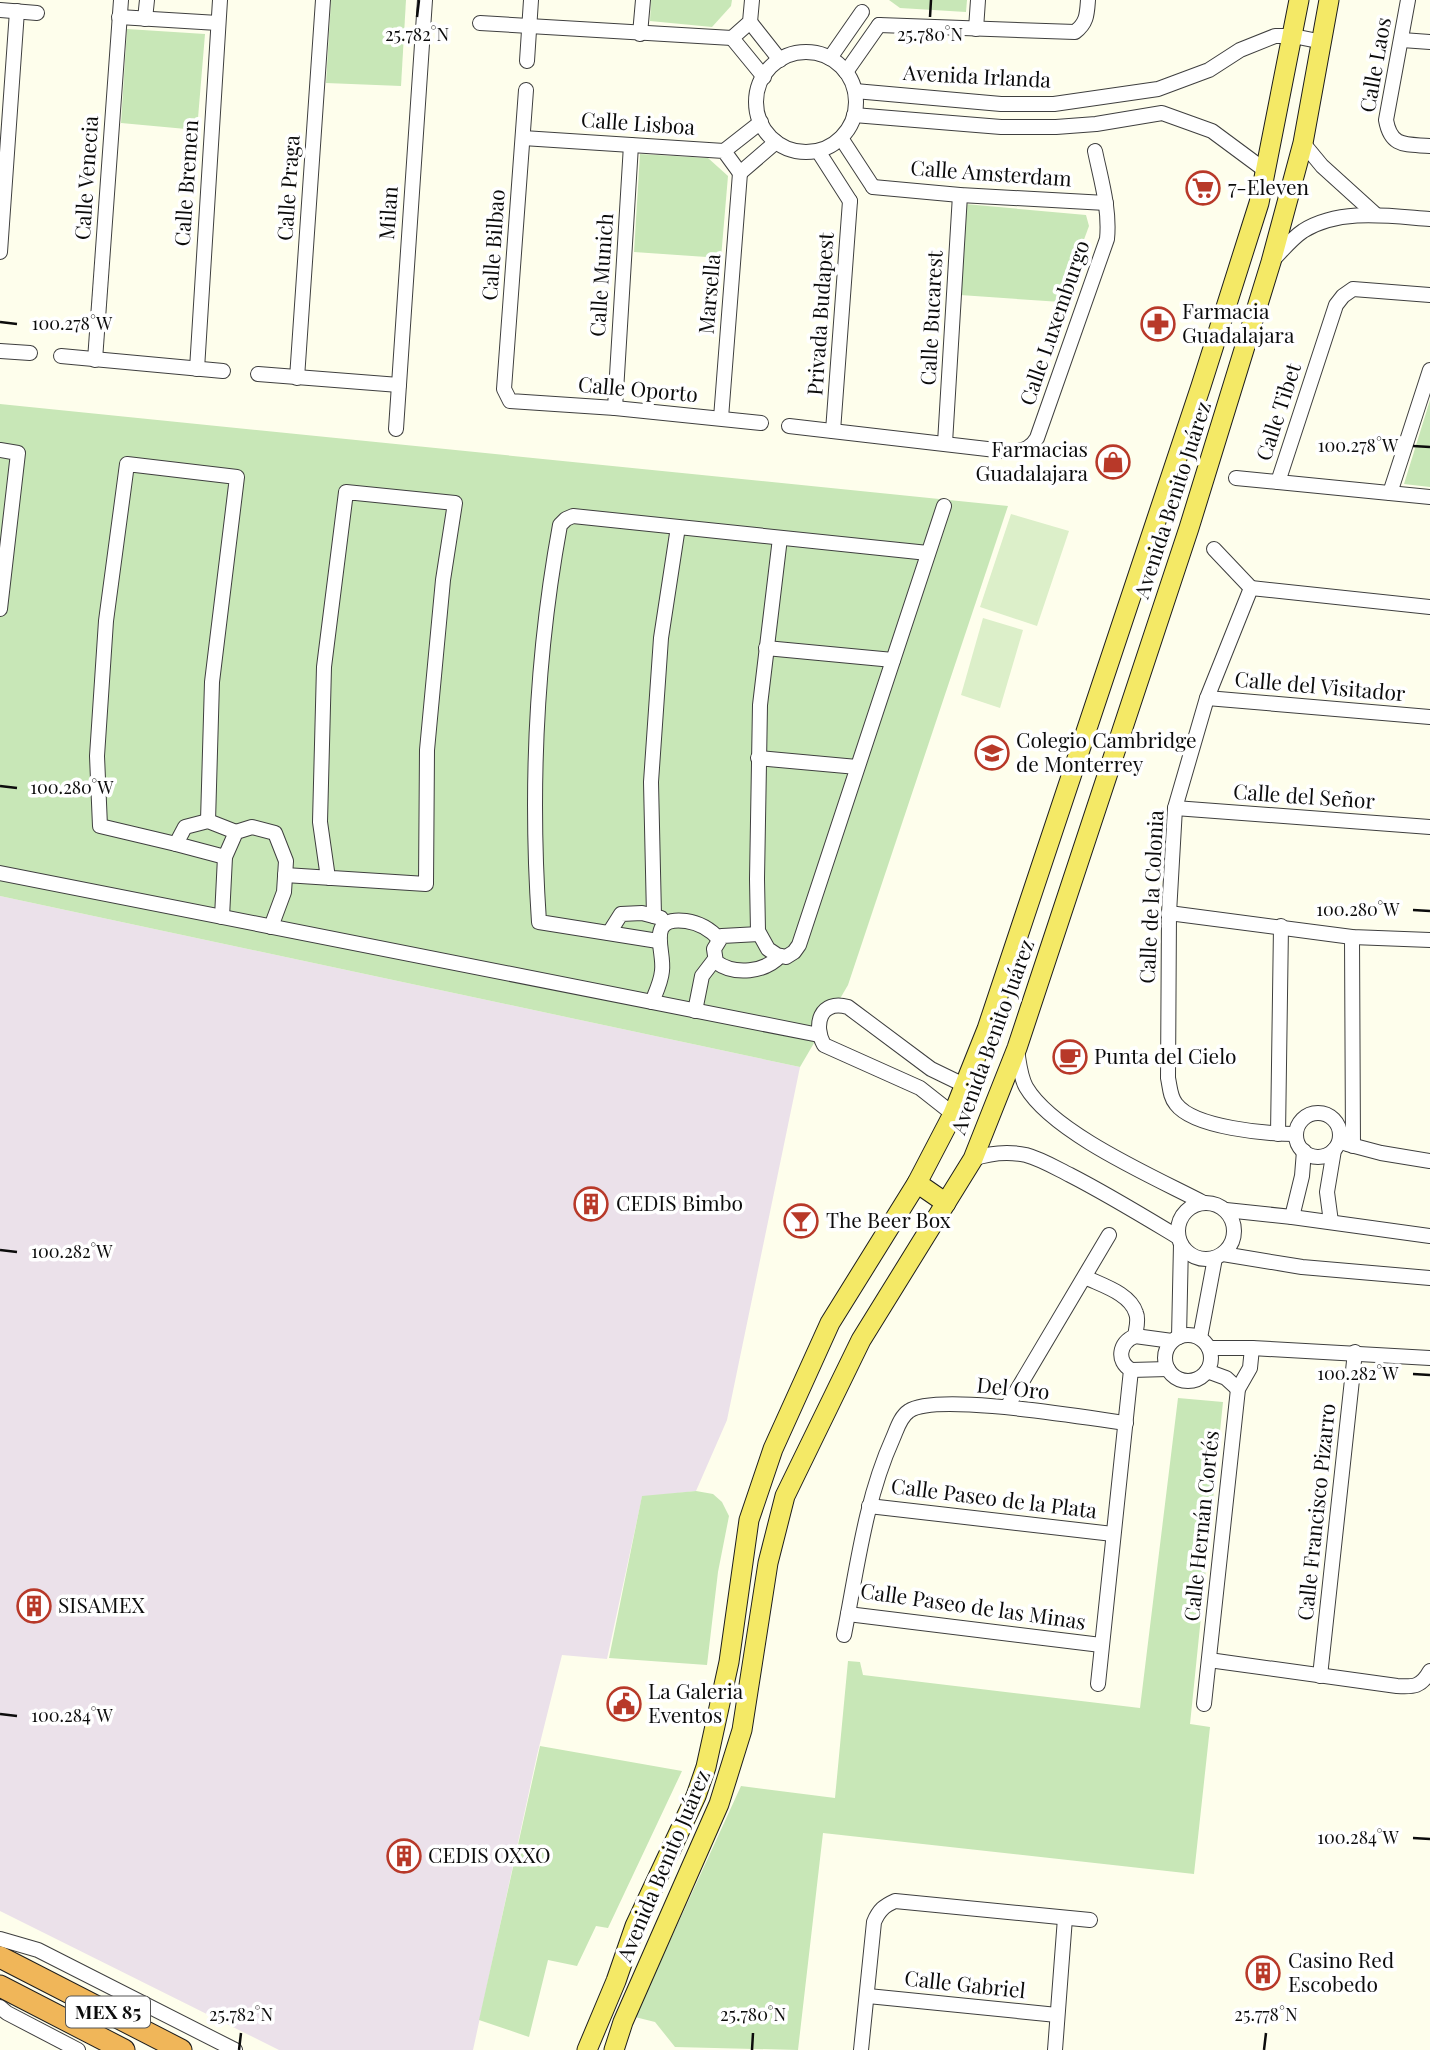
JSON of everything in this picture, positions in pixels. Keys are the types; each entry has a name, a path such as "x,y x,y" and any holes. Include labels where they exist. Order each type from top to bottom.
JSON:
{"highway":[{"name":"MEX 85","path":"0,1957 181,2050"},
{"name":"MEX 85","path":"0,1986 124,2050"}],"main road":[{"name":"Avenida Benito Juárez","path":"590,2043 635,1926 696,1796 712,1746 729,1662 749,1520 773,1450 830,1323 917,1183 953,1114 987,1029 1201,386 1259,203 1299,0"},
{"name":"Avenida Benito Juárez","path":"614,2050 623,2022 719,1804 742,1730 768,1563 785,1496 861,1340 973,1159 1017,1048 1189,528 1271,262 1303,143 1329,0"},
{"path":"1259,203 1262,248 1271,262"},
{"path":"917,1183 946,1203"},
{"path":"759,1488 785,1496"},
{"path":"590,2043 623,2022 616,1981"}],"street":[{"name":"Calle Venecia","path":"95,360 121,0"},
{"path":"145,19 147,0"},
{"name":"Calle Bremen","path":"197,369 220,0"},
{"name":"Calle Praga","path":"297,378 323,0"},
{"name":"Milan","path":"396,429 425,0"},
{"path":"527,61 531,0"},
{"path":"640,34 643,0"},
{"path":"480,23 732,38 750,22 752,0"},
{"path":"976,30 978,0"},
{"path":"830,58 862,6 879,25 1075,32 1087,18 1088,0"},
{"name":"Calle Laos","path":"1408,0 1386,120 1393,140 1401,144 1430,146"},
{"path":"0,10 37,13"},
{"path":"0,252 17,11"},
{"path":"119,17 219,23"},
{"path":"750,22 780,60"},
{"path":"846,72 879,25"},
{"name":"Avenida Irlanda","path":"855,91 1001,104 1054,104 1158,89 1209,70 1261,40 1275,36 1323,41"},
{"path":"732,38 764,76"},
{"path":"1402,40 1430,42"},
{"path":"796,53 813,53 830,58 846,72 855,91 854,115 849,128 841,138 818,151 796,151 776,142 761,122 757,107 758,91 764,76 780,60 796,53"},
{"path":"1158,89 1162,113"},
{"name":"Calle Bilbao","path":"510,401 504,389 526,90"},
{"path":"854,115 1001,127 1056,127 1096,124 1162,113 1212,131 1266,171"},
{"path":"761,122 724,151 740,173 776,142"},
{"name":"Calle Lisboa","path":"523,138 724,151"},
{"path":"818,151 850,201 873,187 841,138"},
{"path":"1303,143 1322,166 1375,214"},
{"name":"Calle Munich","path":"615,408 631,145"},
{"name":"Calle Luxemburgo","path":"945,443 1013,452 1026,450 1037,438 1107,239 1109,222 1095,150"},
{"name":"Marsella","path":"721,418 740,173"},
{"name":"Calle Amsterdam","path":"873,187 1106,203"},
{"name":"Calle Bucarest","path":"945,443 960,195"},
{"name":"Privada Budapest","path":"833,431 850,201"},
{"path":"1271,262 1302,232 1340,219 1375,214 1430,219"},
{"name":"Calle Tibet","path":"1430,295 1353,289 1343,296 1336,305 1278,482 1430,497"},
{"path":"0,351 30,353"},
{"path":"61,356 223,372"},
{"path":"1390,493 1430,370"},
{"path":"258,374 399,386"},
{"name":"Calle Oporto","path":"510,401 615,408 761,423"},
{"path":"789,426 945,443"},
{"path":"0,450 18,453 0,609"},
{"path":"208,821 212,681 237,477 127,464 106,621 97,756 100,826 225,857"},
{"path":"1236,478 1278,482"},
{"path":"285,875 328,878 425,884 427,750 443,580 455,503 346,492 324,667 320,822 328,878"},
{"path":"780,538 760,705 756,818 759,934 768,949 786,957 799,945 944,506"},
{"path":"658,941 539,922 536,875 536,723 546,607 560,525 573,516 928,553"},
{"path":"654,916 651,782 661,638 678,527"},
{"path":"1214,549 1251,589 1430,607"},
{"name":"Calle de la Colonia","path":"1251,589 1207,698 1175,808 1169,913 1168,1078 1170,1094 1182,1111 1221,1125 1278,1134 1296,1134"},
{"path":"766,648 892,660"},
{"name":"Calle del Visitador","path":"1207,698 1430,717"},
{"path":"758,758 857,767"},
{"name":"Calle del Señor","path":"1175,808 1430,827"},
{"path":"176,844 185,827 208,821 236,832 252,827 275,833 286,861 284,892 271,927"},
{"path":"222,917 225,857 236,832"},
{"path":"0,873 819,1035"},
{"path":"609,933 621,914 642,913 673,921"},
{"path":"1169,913 1352,937 1430,940"},
{"path":"652,1002 663,969 658,941 659,932 664,925 682,920 703,926 719,939"},
{"path":"1278,1134 1281,926"},
{"path":"759,934 722,936 714,949 715,959 723,967 759,970 771,966 780,956"},
{"path":"1331,1222 1327,1192 1342,1146 1352,937"},
{"path":"695,1010 702,976 715,959"},
{"path":"953,1114 920,1088 824,1045 819,1035 820,1019 825,1010 840,1005 848,1007 931,1069 964,1085"},
{"path":"1017,1048 1025,1085 1044,1110 1112,1156 1202,1202 1215,1203 1231,1217 1235,1233 1229,1248 1219,1256 1205,1343 1211,1356 1207,1371 1195,1380 1187,1381 1179,1379 1168,1369 1165,1354 1176,1339 1179,1221 1183,1214 1202,1202"},
{"path":"1342,1146 1340,1129 1332,1118 1320,1113 1306,1116 1301,1121 1296,1134 1300,1146 1316,1157 1329,1154 1342,1146 1430,1161"},
{"path":"1292,1217 1302,1176 1304,1151"},
{"path":"973,1159 989,1153 1004,1153 1044,1161 1098,1189 1180,1240 1191,1256 1199,1259 1219,1256 1302,1267 1430,1278"},
{"path":"1226,1210 1430,1236"},
{"path":"1007,1407 1110,1235"},
{"path":"1084,1277 1128,1301 1136,1313 1135,1336 1176,1339 1186,1335 1205,1343 1252,1348 1430,1358"},
{"name":"Calle Paseo de las Minas","path":"901,1419 882,1461 869,1506 848,1614 1101,1645 1131,1370 1123,1364 1121,1351 1126,1341 1135,1336"},
{"name":"Calle Hernán Cortés","path":"1205,1704 1238,1390 1250,1368 1252,1348"},
{"name":"Calle Francisco Pizarro","path":"1320,1675 1355,1352"},
{"path":"1131,1370 1168,1369"},
{"path":"1207,1371 1226,1378 1238,1390"},
{"name":"Del Oro","path":"901,1419 907,1412 923,1404 938,1403 1007,1407 1126,1423"},
{"name":"Calle Paseo de la Plata","path":"869,1506 1114,1534"},
{"path":"844,1635 848,1614"},
{"path":"1098,1684 1101,1645"},
{"path":"1209,1660 1417,1687 1430,1671"},
{"path":"862,2050 874,1922 883,1907 895,1901 1090,1920"},
{"path":"1055,2050 1065,1918"},
{"path":"0,1939 38,1950 236,2050"},
{"name":"Calle Gabriel","path":"868,1996 1057,2015"},
{"path":"0,2007 78,2050"}],"shaded area":[{"path":"0,896 800,1067 727,1420 696,1491 642,1497 607,1659 562,1655 537,1755 473,2050 279,2050 0,1911"}],"green space":[{"path":"331,0 406,0 401,86 326,83"},
{"path":"651,0 732,0 731,6 712,27 650,21"},
{"path":"889,0 967,0 966,12 900,8"},
{"path":"127,29 205,34 197,130 121,123"},
{"path":"640,154 708,158 728,176 721,258 634,252"},
{"path":"965,204 1086,215 1089,226 1061,302 960,295"},
{"path":"1430,400 1430,487 1404,484"},
{"path":"0,404 1008,506 848,985 800,1067 0,896"},
{"path":"1011,514 1069,531 1037,626 980,607"},
{"path":"983,618 1023,630 1000,708 961,695"},
{"path":"1178,1398 1223,1402 1190,1724 1210,1727 1194,1874 823,1833 798,2050 675,2047 655,2022 635,2017 741,1786 835,1798 848,1661 860,1662 863,1675 1140,1708"},
{"path":"696,1491 713,1494 722,1502 729,1516 718,1572 707,1665 609,1658 642,1496"},
{"path":"540,1746 682,1771 608,1928 596,1926 577,1966 548,1960 529,2037 479,2020"}],"place":[{"name":"7-Eleven","path":"1203,188"},
{"name":"Farmacia Guadalajara","path":"1158,324"},
{"name":"Farmacias Guadalajara","path":"1113,462"},
{"name":"Colegio Cambridge de Monterrey","path":"992,753"},
{"name":"Punta del Cielo","path":"1070,1057"},
{"name":"CEDIS Bimbo","path":"591,1204"},
{"name":"The Beer Box","path":"801,1221"},
{"name":"SISAMEX","path":"34,1606"},
{"name":"La Galeria Eventos","path":"624,1704"},
{"name":"CEDIS OXXO","path":"404,1856"},
{"name":"Casino Red Escobedo","path":"1263,1973"}]}
